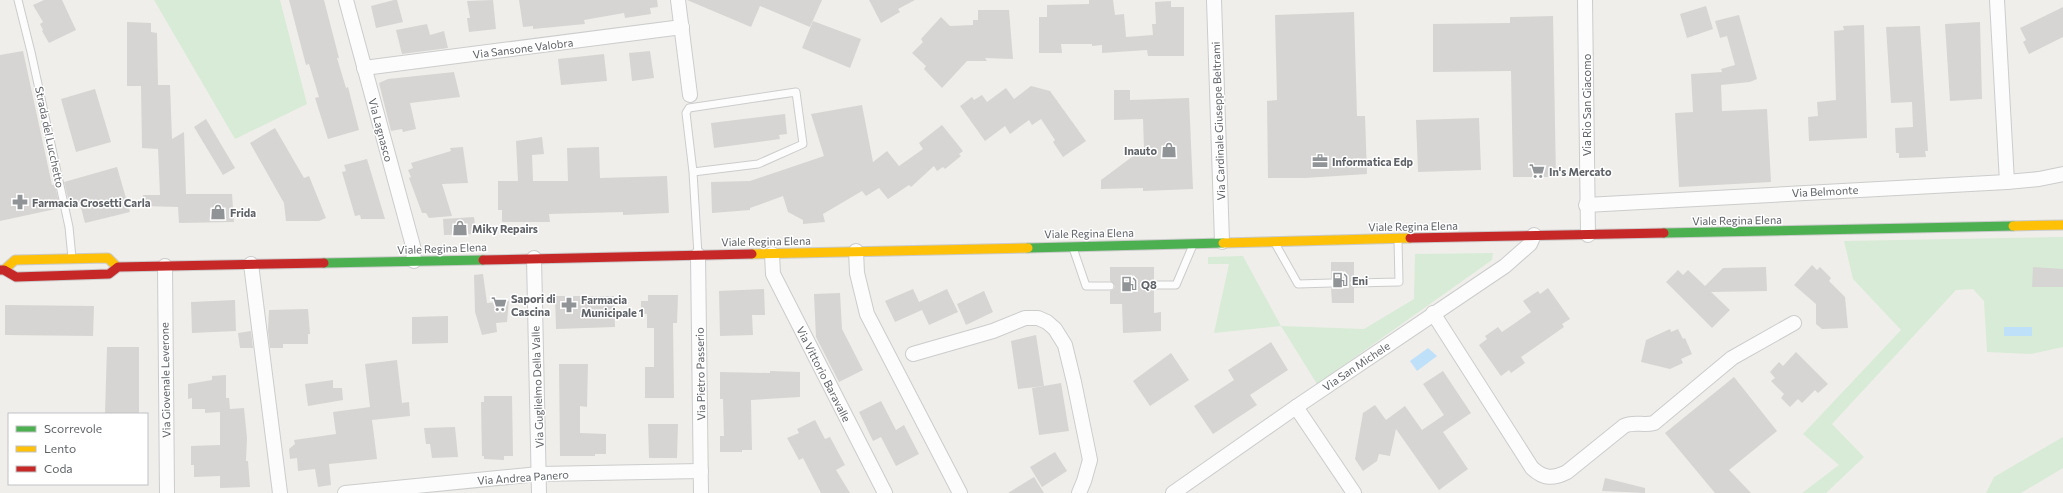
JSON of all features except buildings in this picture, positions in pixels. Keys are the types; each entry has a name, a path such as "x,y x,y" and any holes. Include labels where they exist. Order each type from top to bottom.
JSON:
{"main road":[{"name":"Viale Regina Elena","path":"116,267 108,258 72,267 16,277 2,270 15,260 72,267 109,274 116,267 772,254 1194,242 2063,225"}],"street":[{"name":"Via Lagnasco","path":"346,0 413,246 414,261"},
{"path":"678,0 690,94"},
{"name":"Via Cardinale Giuseppe Beltrami","path":"1214,0 1222,242"},
{"name":"Via Rio San Giacomo","path":"1585,0 1586,205 1588,235"},
{"path":"1997,0 2006,182"},
{"name":"Via Sansone Valobra","path":"364,68 682,27"},
{"name":"Via Belmonte","path":"1586,205 2006,182 2039,179 2063,174"},
{"name":"Via San Michele","path":"1174,493 1433,313 1505,266 1530,244 1534,235"},
{"path":"856,251 857,273 867,314 960,493"},
{"name":"Via Vittorio Baravalle","path":"772,254 772,274 886,493"},
{"name":"Via Pietro Passerio","path":"698,255 701,493"},
{"name":"Via Guglielmo Della Valle","path":"534,258 539,493"},
{"path":"251,264 280,493"},
{"name":"Via Giovenale Leverone","path":"165,266 167,493"},
{"path":"1433,313 1532,468 1540,475 1549,478 1567,472 1624,426 1632,422 1645,425 1654,423 1732,358 1794,323"},
{"path":"913,354 993,331 1025,318 1038,318 1048,322 1056,329 1065,345 1090,460 1079,493"},
{"path":"1296,407 1354,493"},
{"name":"Via Andrea Panero","path":"345,493 539,474 701,471"}],"lane":[{"name":"Strada del Lucchetto","path":"18,0 32,52 69,228 72,267"},
{"path":"693,172 758,164 803,144 796,92 689,108 686,113 693,172 698,255"},
{"path":"1354,283 1399,282 1398,238"},
{"path":"1274,241 1298,284 1331,283"},
{"path":"1154,285 1176,285 1194,242"},
{"path":"1072,245 1086,286 1110,286"}],"green space":[{"path":"154,0 280,0 307,104 235,139"},
{"path":"2063,237 2063,347 2031,354 1987,352 1984,301 1973,289 1956,290 1832,424 1864,457 1826,493 1802,493 1839,465 1803,434 1901,330 1853,279 1844,241"},
{"path":"1493,253 1492,260 1317,384 1281,326 1364,329 1414,299 1415,254"},
{"path":"1243,256 1281,326 1214,333 1229,264 1208,264 1208,257"},
{"path":"2063,437 2063,468 2021,493 1986,493 1994,477"}],"water":[{"path":"2004,327 2032,327 2032,336 2004,336"},
{"path":"1428,348 1437,356 1417,371 1410,361"}],"traffic: fast":[{"path":"1664,233 2013,226"},
{"path":"1028,248 1223,243"},
{"path":"324,263 483,260"}],"traffic: slow":[{"path":"2013,226 2063,225"},
{"path":"1223,243 1410,238"},
{"path":"752,254 1028,248"},
{"path":"4,270 15,260 108,258 117,267"}],"traffic: jam":[{"path":"1410,238 1664,233"},
{"path":"483,260 752,254"},
{"path":"0,270 4,270 16,277 109,274 118,267 324,263"}],"place":[{"name":"Inauto","path":"1169,150"},
{"name":"Informatica Edp","path":"1320,161"},
{"name":"In's Mercato","path":"1537,171"},
{"name":"Farmacia Crosetti Carla","path":"20,202"},
{"name":"Frida","path":"218,212"},
{"name":"Miky Repairs","path":"460,228"},
{"name":"Eni","path":"1340,280"},
{"name":"Q8","path":"1129,284"},
{"name":"Sapori di Cascina","path":"499,304"},
{"name":"Farmacia Municipale 1","path":"569,305"}]}
